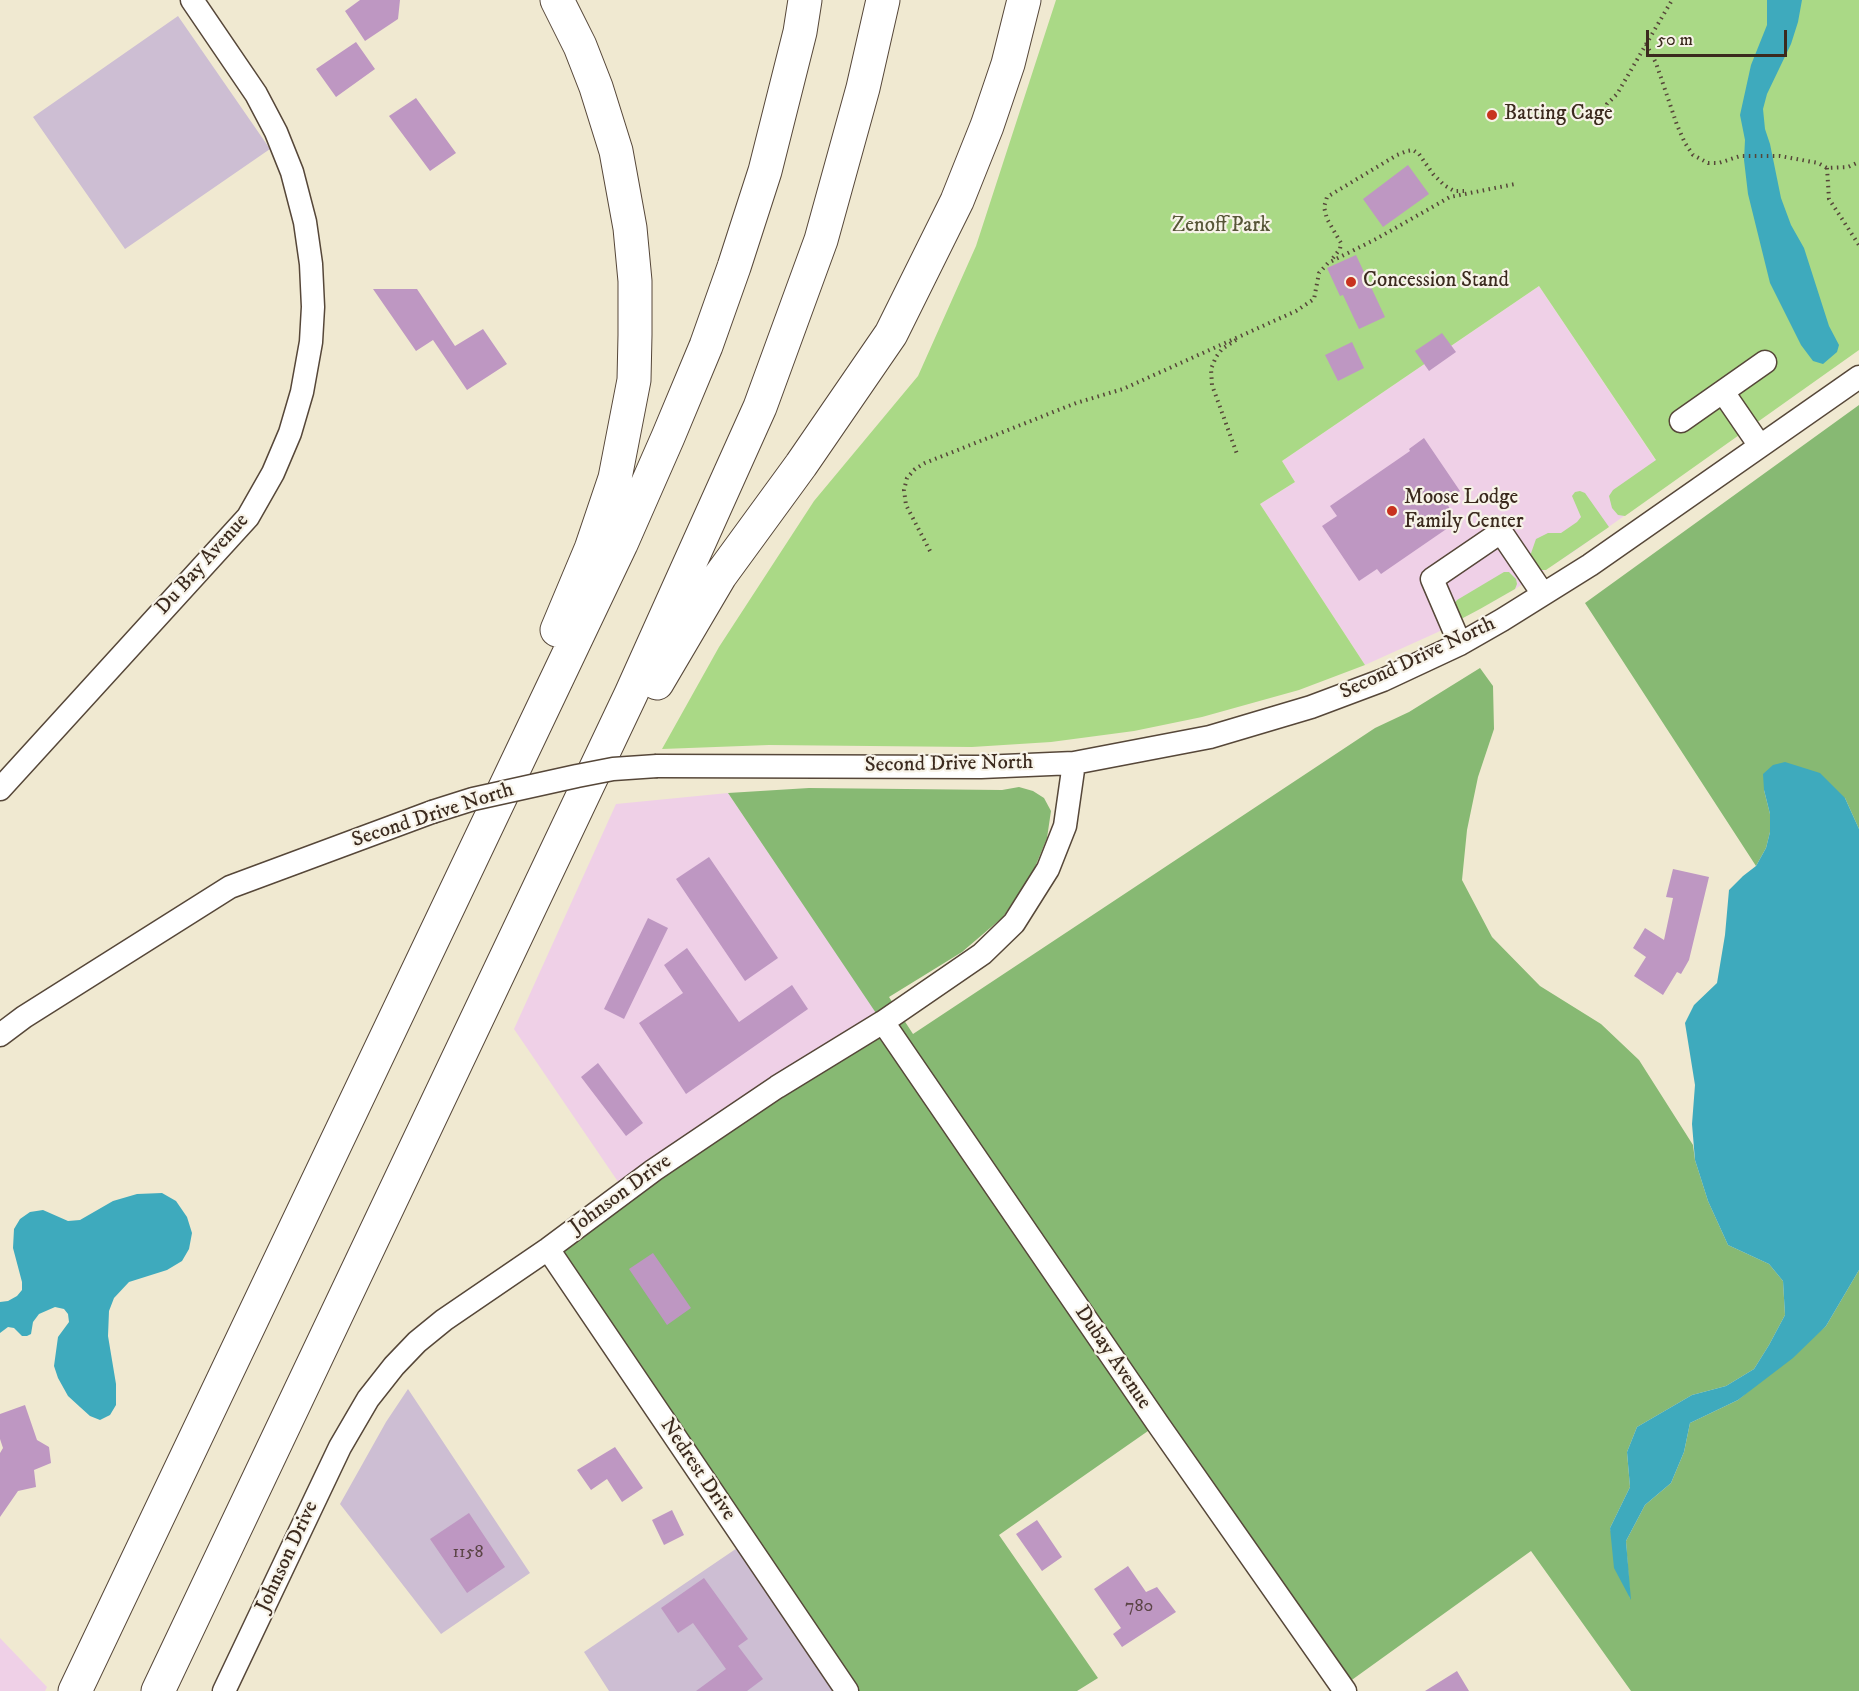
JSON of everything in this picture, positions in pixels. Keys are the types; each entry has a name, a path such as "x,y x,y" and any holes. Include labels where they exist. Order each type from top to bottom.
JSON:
{"highway":[{"path":"498,803 504,754 591,549 615,478 634,380 635,281 626,195 616,151 596,87 580,46 557,0"},
{"path":"75,1691 621,544 706,346 734,267 765,171 800,32 805,0"},
{"path":"158,1691 632,694 733,468 794,317 821,240 863,88 883,0"},
{"path":"599,761 634,722 720,576 801,465 891,334 952,211 987,126 1008,64 1024,0"}],"street":[{"name":"Du Bay Avenue","path":"0,789 248,517 273,473 290,433 302,392 313,307 311,264 305,222 292,172 276,132 256,94 192,0"},
{"path":"1681,421 1765,362"},
{"name":"Second Drive North","path":"0,1035 24,1017 230,887 473,799 577,776 657,766 981,767 1074,763 1166,747 1311,707 1383,680 1460,644 1590,565 1859,377"},
{"path":"1724,392 1760,446"},
{"path":"1460,644 1432,579 1501,532 1543,594"},
{"name":"Johnson Drive","path":"224,1691 340,1447 368,1399 394,1366 417,1342 444,1320 548,1249 654,1170 777,1087 883,1022 982,954 1014,923 1048,869 1065,826 1074,763"},
{"name":"Dubay Avenue","path":"883,1022 1151,1414 1345,1691"},
{"name":"Nedrest Drive","path":"548,1249 847,1691"}],"path":[{"path":"1603,116 1607,104 1617,94 1672,0"},
{"path":"1646,44 1656,63 1677,124 1694,155 1708,163 1719,163 1740,156 1780,156 1818,163 1827,168 1848,167 1859,162"},
{"path":"930,550 906,506 904,490 907,478 915,469 1076,402 1123,389 1296,310 1314,299 1317,293 1319,273 1337,255 1341,243 1327,219 1324,207 1327,197 1397,155 1413,150 1419,154 1432,174 1443,185 1454,190 1474,191"},
{"path":"1827,168 1829,199 1859,244"},
{"path":"1328,263 1450,197 1515,184"},
{"path":"1237,453 1212,385 1211,369 1222,349 1247,333"}],"shaded area":[{"path":"178,16 270,149 125,249 33,117"},
{"path":"1539,286 1671,483 1573,552 1515,589 1438,632 1365,665 1260,504 1295,482 1282,461"},
{"path":"728,793 883,1022 625,1192 514,1029 616,804"},
{"path":"408,1389 530,1573 441,1634 340,1504 386,1422"},
{"path":"746,1542 843,1691 609,1691 584,1652"},
{"path":"0,1638 47,1687 45,1691 0,1691"}],"green space":[{"name":"Zenoff Park","path":"1056,0 1859,0 1859,350 1625,516 1618,515 1612,508 1609,496 1613,490 1656,460 1539,286 1282,461 1295,482 1260,504 1365,665 1299,690 1202,717 1134,731 1051,742 972,747 769,745 662,749 719,647 814,501 918,376 976,246"},
{"path":"1859,405 1859,829 1845,798 1764,790 1770,814 1770,832 1766,848 1756,866 1585,603"},
{"path":"1575,492 1585,493 1609,527 1546,570 1537,570 1529,559 1536,539 1548,533 1561,533 1577,522 1581,517 1572,496"},
{"path":"1504,572 1509,572 1516,579 1515,589 1460,618 1454,604 1457,600"},
{"path":"1480,668 1493,686 1494,729 1478,777 1467,830 1462,880 1492,937 1540,986 1601,1024 1639,1060 1693,1145 1695,1160 1708,1201 1728,1245 1769,1264 1783,1281 1785,1315 1754,1369 1726,1386 1692,1395 1637,1427 1627,1452 1630,1487 1610,1528 1630,1598 1626,1541 1645,1505 1671,1483 1684,1452 1690,1423 1738,1400 1826,1326 1859,1270 1859,1691 1631,1691 1531,1551 1342,1687 1158,1424 999,1535 1098,1678 1077,1691 845,1691 548,1249 882,1022 728,793 809,788 1002,790 1019,787 1033,791 1044,798 1051,811 1047,838 1033,872 1003,917 962,952 889,997 913,1034 1375,728 1409,712"}],"water":[{"path":"1767,0 1802,0 1791,44 1767,94 1763,109 1765,129 1781,198 1791,225 1804,248 1829,326 1839,345 1837,352 1823,364 1813,361 1801,345 1770,283 1748,194 1744,160 1745,140 1740,115 1751,65 1767,25"},
{"path":"1785,762 1820,773 1845,798 1859,829 1859,1270 1826,1326 1793,1358 1738,1400 1690,1423 1684,1452 1671,1483 1645,1505 1626,1541 1631,1600 1614,1568 1610,1528 1630,1487 1627,1452 1637,1427 1692,1395 1726,1386 1754,1369 1785,1315 1783,1281 1769,1264 1728,1245 1708,1201 1695,1160 1692,1124 1695,1085 1685,1023 1694,1005 1717,983 1729,890 1756,866 1766,848 1770,832 1770,814 1763,774 1773,765"},
{"path":"162,1193 176,1201 187,1217 192,1233 189,1249 182,1261 167,1270 129,1282 114,1298 109,1311 108,1336 116,1384 116,1405 110,1415 100,1420 90,1416 68,1396 54,1366 58,1337 69,1322 68,1314 64,1309 55,1307 39,1314 33,1322 31,1334 27,1336 22,1336 14,1328 8,1327 0,1333 0,1302 8,1301 22,1290 13,1248 14,1229 20,1219 30,1212 43,1210 68,1221 80,1220 113,1201 137,1194"}],"building":[{"path":"360,0 400,0 398,19 365,41 345,11"},
{"path":"356,42 375,69 336,97 316,69"},
{"path":"416,98 456,153 430,171 389,116"},
{"name":"Concession Stand","path":"1408,165 1429,194 1383,227 1363,199"},
{"name":"Concession Stand","path":"1356,255 1385,317 1359,329 1327,268"},
{"path":"373,289 417,289 455,346 483,329 507,364 467,390 433,340 416,351"},
{"path":"1442,333 1456,352 1429,371 1415,351"},
{"path":"1352,342 1364,368 1338,381 1325,355"},
{"name":"Moose Lodge Family Center","path":"1424,438 1460,491 1445,501 1458,521 1381,574 1377,569 1359,581 1322,526 1337,516 1330,506 1410,451 1409,449"},
{"path":"709,857 778,958 745,981 676,879"},
{"path":"1673,869 1709,877 1689,960 1681,974 1677,972 1663,995 1634,976 1646,957 1633,948 1645,928 1664,940 1673,898 1666,897"},
{"path":"648,918 668,928 624,1019 604,1009"},
{"path":"687,948 739,1022 792,985 808,1009 686,1094 639,1023 683,993 664,965"},
{"path":"598,1063 643,1123 626,1136 581,1077"},
{"path":"653,1253 691,1308 667,1325 629,1269"},
{"path":"25,1405 37,1440 49,1447 51,1463 34,1470 36,1487 18,1491 0,1517 0,1453 3,1448 0,1439 0,1414"},
{"path":"615,1447 643,1488 622,1502 607,1479 591,1490 577,1470"},
{"path":"672,1510 684,1535 664,1545 652,1520"},
{"path":"469,1513 505,1567 467,1593 430,1539"},
{"path":"1037,1520 1062,1557 1042,1571 1016,1534"},
{"path":"1128,1566 1146,1592 1157,1587 1176,1612 1122,1647 1113,1634 1121,1628 1094,1589"},
{"path":"704,1578 748,1639 738,1646 763,1679 747,1691 696,1691 726,1669 693,1623 678,1633 661,1608"},
{"path":"1457,1671 1469,1691 1425,1691"}],"place":[{"name":"Batting Cage","path":"1492,115"},
{"name":"Concession Stand","path":"1351,282"},
{"name":"Moose Lodge Family Center","path":"1392,511"}]}
